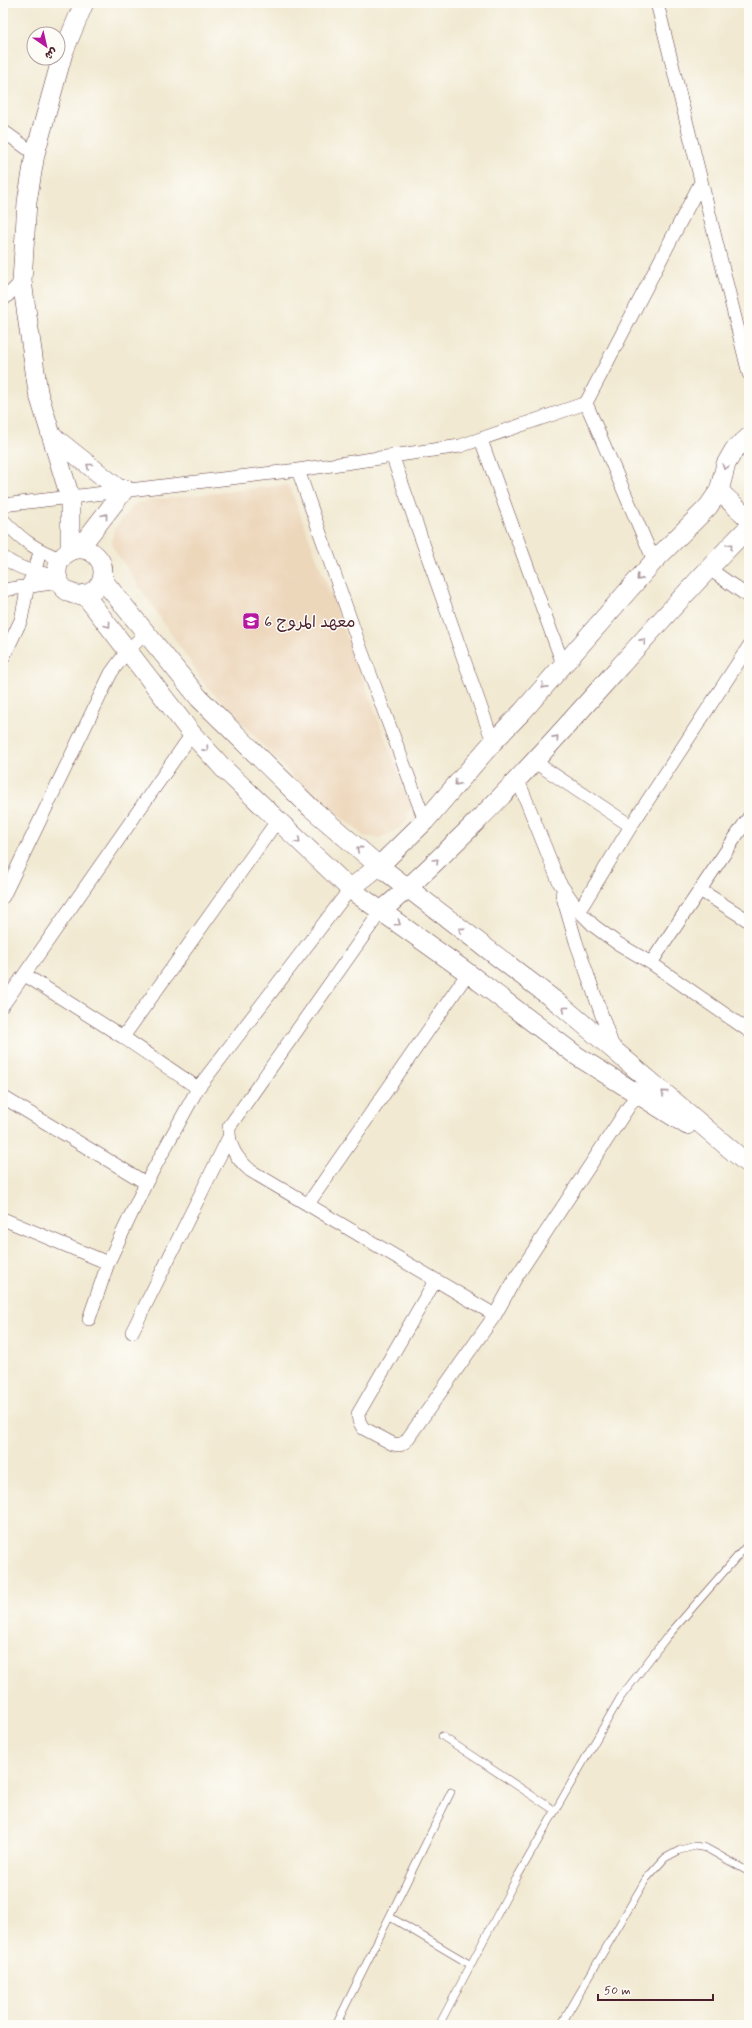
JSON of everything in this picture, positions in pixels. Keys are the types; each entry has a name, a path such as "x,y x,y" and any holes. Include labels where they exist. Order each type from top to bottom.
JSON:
{"street":[{"path":"3,557 20,568 34,573 70,560 93,553 102,567 102,579 95,589 84,594 72,593 67,590 70,560 70,500 38,392 22,281 27,202 35,154 63,53 84,3"},
{"path":"657,3 749,374"},
{"path":"4,133 35,154"},
{"path":"3,505 70,500 123,490 298,470 460,446 586,402 701,182"},
{"path":"3,300 22,281"},
{"path":"586,402 654,561"},
{"path":"51,435 123,490"},
{"path":"90,1319 108,1263 146,1183 198,1088 350,889 379,866 425,821 654,561 699,517 719,491 726,464 734,450 749,437"},
{"path":"480,440 563,664"},
{"path":"392,455 493,742"},
{"path":"298,470 359,644 425,821"},
{"path":"3,590 28,585 70,560 123,490"},
{"path":"719,491 749,519"},
{"path":"3,520 22,539 40,552 70,560"},
{"path":"132,1332 228,1139 229,1127 380,911 408,889 518,780 708,568 744,532 749,529"},
{"path":"3,658 21,620 28,585 34,573 40,552"},
{"path":"708,568 749,597"},
{"path":"102,579 145,634 199,698 256,757 311,808 408,889 562,1006 742,1160"},
{"path":"84,594 192,734 224,769 277,821 350,889 468,973 577,1056 742,1160"},
{"path":"3,897 111,673 127,651 145,634"},
{"path":"579,911 631,826 749,646"},
{"path":"3,1005 192,734"},
{"path":"535,762 631,826"},
{"path":"518,780 559,882 576,942 615,1050"},
{"path":"651,963 749,817"},
{"path":"123,1037 277,821"},
{"path":"559,882 579,911 602,932 651,963 749,1031"},
{"path":"700,890 749,921"},
{"path":"308,1204 468,973"},
{"path":"25,975 123,1037 198,1088"},
{"path":"436,1281 358,1414 359,1421 363,1428 393,1444 400,1445 406,1441 495,1315 520,1273 647,1078"},
{"path":"3,1097 146,1183"},
{"path":"228,1139 241,1162 251,1171 495,1315"},
{"path":"3,1219 108,1263"}],"lane":[{"path":"439,2025 554,1810 620,1698 666,1638 749,1543"},
{"path":"442,1736 554,1810"},
{"path":"336,2025 451,1792"},
{"path":"561,2025 646,1879 665,1858 680,1850 695,1846 706,1848 749,1872"},
{"path":"390,1917 471,1965"}],"shaded area":[{"name":"معهد المروج 6","path":"286,485 291,490 411,806 406,822 393,832 379,838 364,836 297,781 205,684 113,548 112,539 114,529 135,504 151,500"}],"place":[{"name":"معهد المروج 6","path":"251,621"}]}
